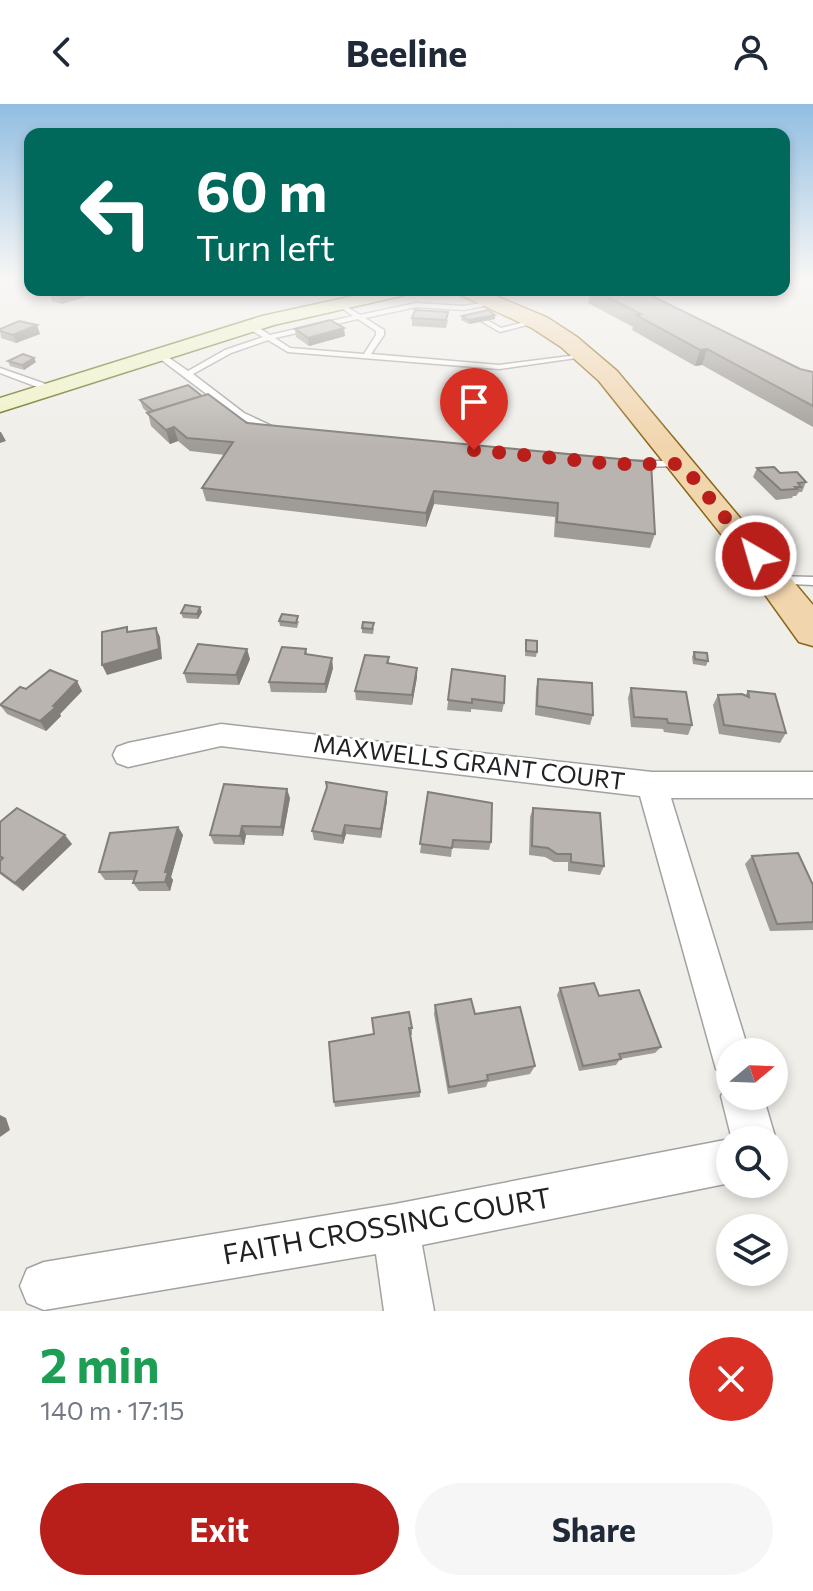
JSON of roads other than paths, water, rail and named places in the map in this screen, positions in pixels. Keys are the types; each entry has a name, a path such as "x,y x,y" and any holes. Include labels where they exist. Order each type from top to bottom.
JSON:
{"main road":[{"path":"0,405 227,333"},
{"path":"554,333 608,376 682,464 813,632"}],"street":[{"name":"MAXWELLS GRANT COURT","path":"128,755 221,735 652,785 813,785"},
{"path":"652,785 725,1038"},
{"name":"FAITH CROSSING COURT","path":"44,1286 395,1227 716,1164"},
{"path":"395,1227 409,1311"}],"lane":[{"path":"261,333 288,350 499,367 586,356"},
{"path":"190,373 207,361 293,333"},
{"path":"366,356 380,333"},
{"path":"159,355 190,373 245,418 257,425 279,430"},
{"path":"0,370 51,389"},
{"path":"623,464 682,464"},
{"path":"774,580 813,581"}]}
